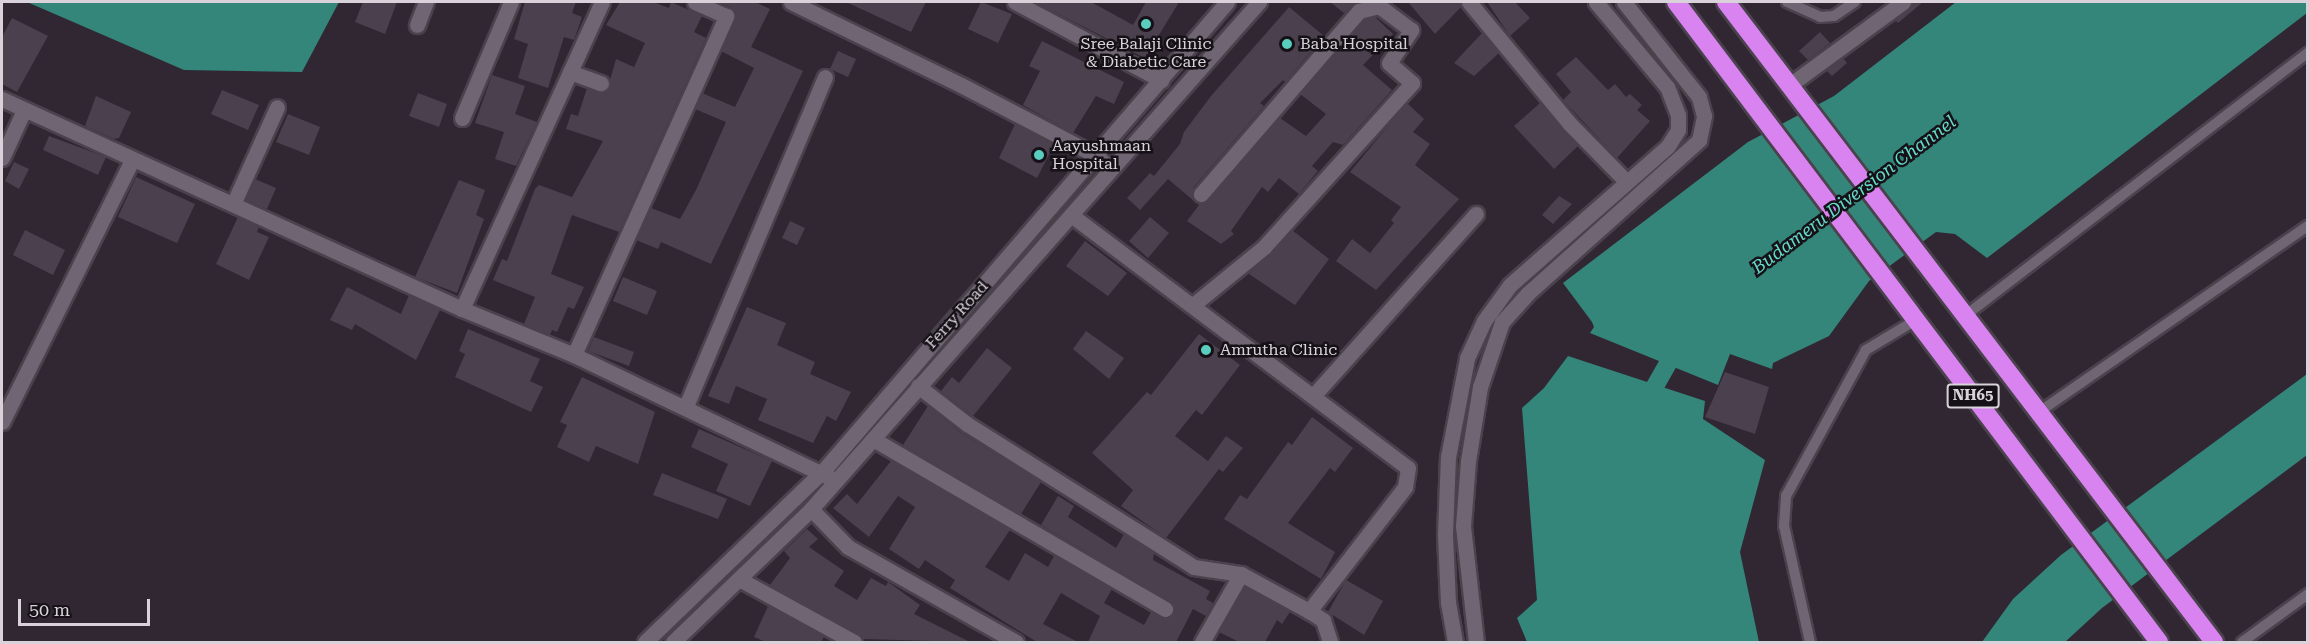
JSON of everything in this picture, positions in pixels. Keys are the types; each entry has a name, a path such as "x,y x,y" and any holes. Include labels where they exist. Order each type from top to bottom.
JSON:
{"highway":[{"name":"NH65","path":"1676,2 2159,642"},
{"name":"NH65","path":"1728,2 1804,99 2083,473 2214,642"}],"street":[{"path":"417,25 426,2"},
{"path":"462,118 511,2"},
{"path":"462,309 602,2"},
{"path":"574,355 726,16 695,2"},
{"path":"791,2 1095,155 1110,168"},
{"path":"1015,2 1161,80"},
{"name":"Ferry Road","path":"645,642 823,471 912,364 1227,2"},
{"name":"Ferry Road","path":"673,642 811,509 1259,2"},
{"path":"1469,2 1570,124 1626,181"},
{"path":"1455,642 1448,603 1445,523 1448,457 1467,358 1484,321 1510,285 1668,146 1677,130 1678,115 1667,87 1596,2"},
{"path":"1476,642 1468,599 1463,526 1468,461 1480,387 1502,322 1527,294 1699,140 1704,116 1699,97 1624,2"},
{"path":"1791,84 1903,2"},
{"path":"1193,305 1264,247 1412,83 1389,63 1411,30 1379,6 1359,11 1201,194"},
{"path":"570,72 601,83"},
{"path":"686,406 825,77"},
{"path":"2,99 132,160 234,202 462,309 574,355 686,406 823,471 835,481"},
{"path":"234,202 277,107"},
{"path":"2,159 24,110"},
{"path":"2,422 132,160"},
{"path":"1314,395 1476,214"},
{"path":"1071,215 1403,461 1409,478 1309,611"},
{"path":"912,364 922,382 967,424 1194,567 1241,574 1309,611 1323,620 1330,642"},
{"path":"873,439 1165,609"},
{"path":"811,509 848,547 1016,642"},
{"path":"1202,642 1241,574"},
{"path":"739,579 854,642"}],"lane":[{"path":"1787,2 1820,17 1834,16 1855,2"},
{"path":"1966,315 2307,53"},
{"path":"2039,412 2307,226"},
{"path":"1810,642 1784,526 1786,496 1866,350 1916,320"},
{"path":"2242,642 2307,594"}],"water":[{"path":"27,2 339,2 302,72 184,70"},
{"path":"1956,2 2307,2 2307,13 1987,258 1955,234 1936,232 1869,281 1829,336 1773,363 1772,369 1730,354 1718,385 1590,333 1594,327 1592,322 1563,283 1748,142 1834,96"},
{"path":"1568,356 1705,401 1703,419 1765,460 1740,552 1759,642 1527,642 1517,618 1537,600 1522,408 1544,388"},
{"path":"2307,374 2307,455 2102,608 2065,642 1982,642 2013,599 2061,555"}],"building":[{"path":"363,2 397,2 385,34 355,22"},
{"path":"525,2 576,2 572,13 582,17 574,40 564,37 548,88 518,78 528,44 514,39"},
{"path":"620,2 653,2 669,8 671,2 702,16 694,32 706,38 619,232 572,215 551,274 584,287 574,309 568,307 557,332 552,330 550,335 524,324 535,297 493,280 502,259 507,261 535,189 539,185 572,197 603,141 566,129 571,114 578,116 587,88 607,91 616,59 634,67 645,43 606,25"},
{"path":"718,2 755,2 770,9 751,47 803,71 711,264 661,242 658,249 636,240 651,208 680,219 696,190 726,122 695,109 702,93 735,107 754,68 721,51 736,16 731,7"},
{"path":"846,2 926,2 911,32"},
{"path":"981,2 1012,14 998,43 968,29"},
{"path":"1035,2 1091,2 1133,25 1146,2 1179,2 1145,58"},
{"path":"1330,2 1352,2 1354,3 1344,13"},
{"path":"1408,2 1460,2 1461,7 1435,34"},
{"path":"1487,2 1515,2 1530,18 1510,36"},
{"path":"1913,2 1923,2 1898,23 1895,20"},
{"path":"1289,7 1324,36 1285,82 1283,80 1260,103 1264,106 1193,188 1194,201 1168,179 1140,210 1127,198 1150,173 1154,176 1180,144 1184,132 1211,96"},
{"path":"1375,17 1393,34 1363,65 1392,90 1343,145 1333,142 1312,166 1318,171 1299,194 1279,178 1268,192 1262,187 1231,231 1234,234 1221,244 1187,221 1199,205 1196,202 1208,200 1280,118 1306,136 1326,114 1300,94 1364,20"},
{"path":"12,18 48,36 17,92 2,84 2,37"},
{"path":"1820,32 1830,43 1808,60 1799,51"},
{"path":"1482,33 1499,53 1474,76 1454,63"},
{"path":"1042,41 1124,82 1114,104 1096,96 1073,133 1023,105 1040,71 1029,66"},
{"path":"838,51 856,59 848,77 830,69"},
{"path":"1576,57 1608,90 1615,84 1626,97 1630,94 1642,105 1637,110 1650,121 1617,158 1563,100 1571,92 1556,74"},
{"path":"1843,58 1847,63 1832,76 1826,70"},
{"path":"492,75 525,86 515,114 537,122 516,166 495,159 504,132 475,123"},
{"path":"222,90 259,105 248,130 211,114"},
{"path":"418,93 447,104 439,127 409,116"},
{"path":"96,96 131,112 119,138 114,139 85,126"},
{"path":"1407,103 1424,119 1413,132 1430,144 1415,165 1459,199 1376,290 1336,261 1352,239 1370,253 1394,223 1391,220 1401,207 1350,172"},
{"path":"1540,103 1578,146 1554,169 1514,126"},
{"path":"288,114 320,127 309,155 276,142"},
{"path":"1015,124 1054,145 1037,178 999,158"},
{"path":"49,136 106,157 98,175 43,150"},
{"path":"14,162 29,169 19,189 5,181"},
{"path":"136,177 195,204 177,243 118,217"},
{"path":"255,179 276,188 267,209 246,200"},
{"path":"459,180 485,190 476,215 484,219 457,293 415,277"},
{"path":"1559,196 1572,204 1553,224 1542,215"},
{"path":"238,217 259,227 257,232 269,237 249,280 216,264"},
{"path":"1150,217 1169,233 1148,258 1129,241"},
{"path":"790,221 805,228 797,245 782,238"},
{"path":"25,230 65,250 53,275 13,255"},
{"path":"1292,230 1329,259 1295,305 1249,274"},
{"path":"1085,241 1127,273 1108,296 1066,266"},
{"path":"623,277 657,291 647,315 613,301"},
{"path":"347,287 401,314 409,295 440,310 416,360 355,324 352,330 330,320"},
{"path":"747,307 786,323 777,345 815,362 810,374 851,392 836,421 827,416 813,443 758,420 767,399 736,386 729,404 708,396"},
{"path":"468,329 540,359 530,381 543,387 531,412 455,377 465,354 459,351"},
{"path":"1086,331 1124,358 1109,379 1073,349"},
{"path":"1199,334 1240,365 1202,415 1196,410 1175,436 1208,461 1226,436 1243,448 1223,472 1219,469 1166,538 1121,506 1133,490 1092,453 1147,392 1151,395"},
{"path":"594,337 634,352 629,366 588,351"},
{"path":"987,348 1012,368 973,416 941,391 952,377 959,383"},
{"path":"1725,372 1769,387 1755,434 1705,417"},
{"path":"582,377 655,412 638,464 596,446 589,462 557,447 567,425 560,422"},
{"path":"928,406 960,432 1041,482 1021,514 903,445"},
{"path":"1312,417 1353,448 1335,472 1330,468 1288,523 1335,552 1321,579 1224,519 1240,495 1247,499 1288,442 1292,445"},
{"path":"699,429 772,461 750,506 716,491 728,464 691,447"},
{"path":"891,461 1010,530 985,567 1009,581 1025,553 1048,567 1054,556 1112,589 1104,603 1144,625 1151,612 1164,619 1174,613 1170,601 1041,525 1058,496 1074,506 1068,517 1116,548 1124,534 1154,553 1153,560 1210,591 1206,599 1213,603 1206,616 1193,609 1176,642 1088,642 1100,616 1061,593 1043,624 1078,642 1037,642 950,588 955,580 925,560 919,569 889,549 915,507 898,496 869,537 833,508 847,494 857,504"},
{"path":"662,473 727,499 718,519 653,495"},
{"path":"807,529 818,539 809,547 844,571 834,586 857,600 871,578 886,586 888,582 920,605 914,614 970,642 863,639 770,585 790,558 784,551"},
{"path":"1346,580 1383,601 1364,635 1328,612"},
{"path":"1245,587 1290,612 1282,624 1277,620 1265,642 1239,642 1219,632"},
{"path":"768,606 824,637 821,642 766,642 754,637"}],"waterway":[{"name":"Budameru Diversion Channel","path":"1648,407 1654,388 1679,344"}],"place":[{"name":"Sree Balaji Clinic & Diabetic Care","path":"1146,24"},
{"name":"Baba Hospital","path":"1287,44"},
{"name":"Aayushmaan Hospital","path":"1039,155"},
{"name":"Amrutha Clinic","path":"1206,350"}]}
